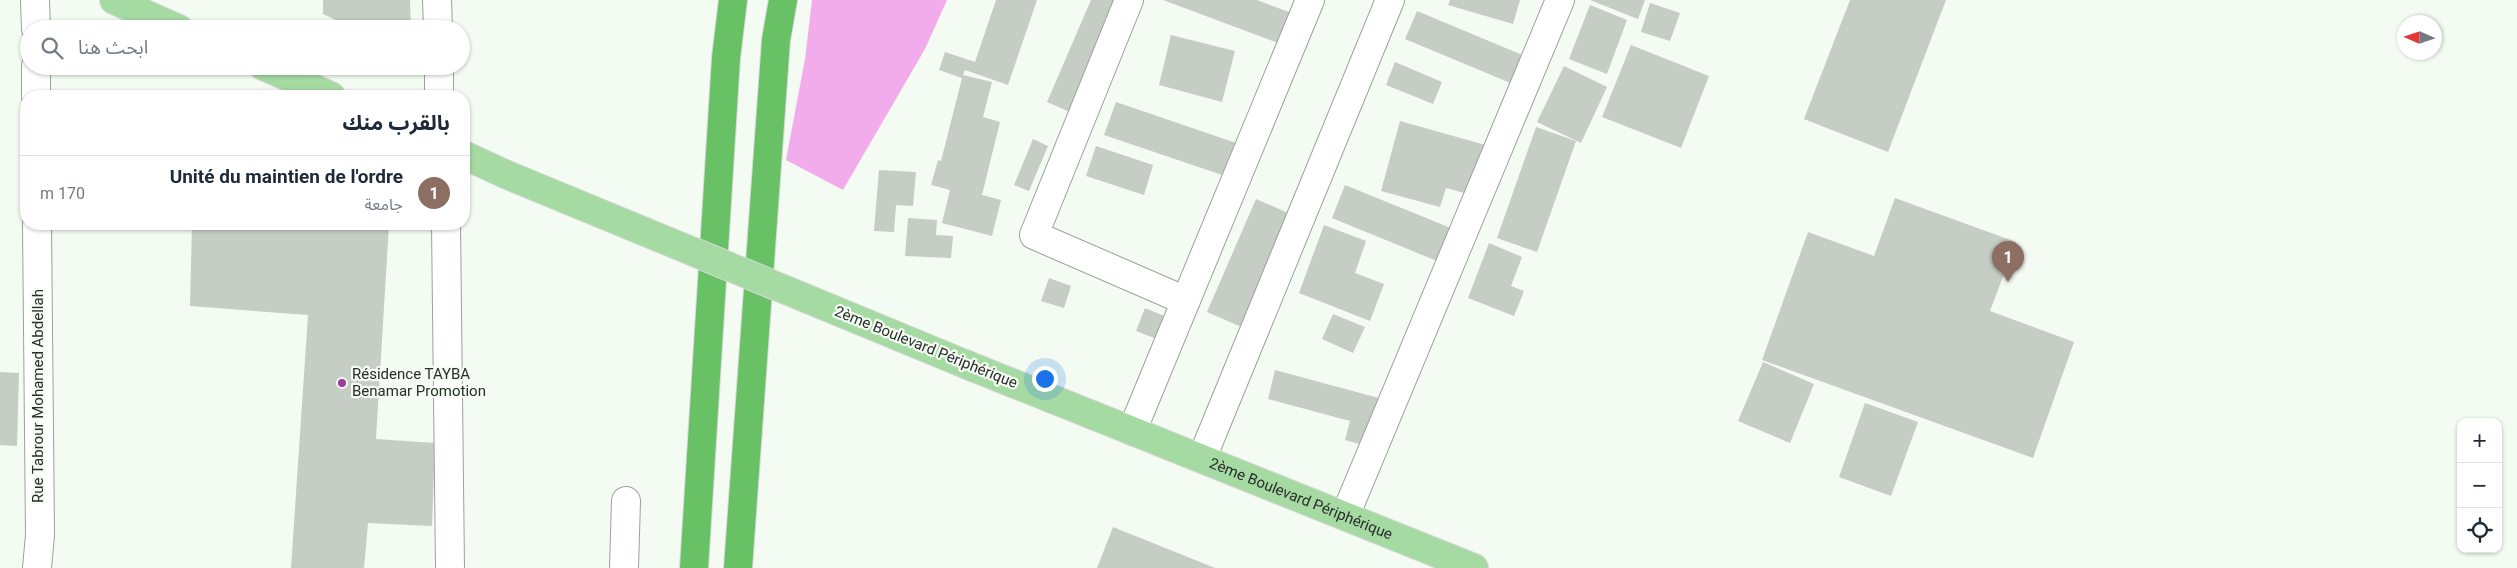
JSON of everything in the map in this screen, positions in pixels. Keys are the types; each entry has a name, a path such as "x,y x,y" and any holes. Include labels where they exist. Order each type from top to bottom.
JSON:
{"highway":[{"path":"694,568 724,87 733,0"},
{"path":"738,568 776,40 783,0"}],"main road":[{"path":"114,0 159,20"},
{"path":"283,75 317,90"},
{"name":"2ème Boulevard Périphérique","path":"470,159 965,364 1474,568"}],"street":[{"path":"35,0 36,20"},
{"path":"437,0 438,20"},
{"path":"1129,0 1034,235 1186,301"},
{"path":"1132,431 1310,0"},
{"path":"1202,458 1390,0"},
{"path":"1345,516 1560,0"},
{"path":"36,75 36,90"},
{"path":"439,75 439,90"},
{"name":"Rue Tabrour Mohamed Abdellah","path":"37,230 40,535 37,568"},
{"path":"446,230 450,568"},
{"path":"624,568 626,501"}],"shaded area":[{"path":"812,0 947,0 925,49 843,190 786,160 805,59"}],"building":[{"path":"323,0 410,0 411,20 336,20 323,14"},
{"path":"996,0 1037,0 1008,85 965,70 963,75 992,82 983,117 1000,122 982,195 1001,200 992,236 942,223 950,190 931,185 938,160 941,161 962,78 939,70 945,52 975,62"},
{"path":"1091,0 1132,0 1081,117 1047,102"},
{"path":"1163,0 1257,0 1297,15 1286,46"},
{"path":"1450,0 1520,0 1513,24 1448,5"},
{"path":"1590,0 1645,0 1638,19"},
{"path":"1850,0 1946,0 1888,152 1804,119"},
{"path":"1650,3 1680,13 1670,41 1641,32"},
{"path":"1590,5 1627,20 1607,74 1569,59"},
{"path":"1417,11 1539,62 1527,90 1405,39"},
{"path":"1171,35 1235,51 1222,102 1159,85"},
{"path":"1631,45 1709,76 1681,148 1602,117"},
{"path":"1395,62 1442,82 1433,104 1386,85"},
{"path":"1564,66 1607,87 1581,143 1537,122"},
{"path":"1116,102 1242,145 1231,178 1104,135"},
{"path":"1400,121 1496,148 1482,198 1446,188 1440,207 1381,191"},
{"path":"1536,127 1576,141 1537,252 1497,238"},
{"path":"1033,139 1048,146 1029,191 1014,185"},
{"path":"1096,146 1153,165 1144,195 1086,176"},
{"path":"879,170 916,172 913,206 896,205 894,232 874,231"},
{"path":"1345,185 1468,235 1454,268 1332,218"},
{"path":"1895,198 2016,242 1990,311 2074,342 2033,458 1762,360 1808,232 1874,256"},
{"path":"1256,199 1295,216 1246,329 1207,312"},
{"path":"908,218 937,220 936,235 953,236 951,258 905,256"},
{"path":"1324,225 1366,241 1355,273 1384,284 1370,321 1299,293"},
{"name":"Résidence TAYBA Benamar Promotion","path":"192,230 389,230 376,439 435,443 432,526 368,523 364,568 291,568 308,315 190,306"},
{"path":"1489,243 1522,257 1511,286 1524,291 1514,316 1468,298"},
{"path":"1049,278 1071,286 1064,308 1041,301"},
{"path":"1145,308 1167,317 1157,339 1136,331"},
{"path":"1333,314 1365,327 1353,353 1322,339"},
{"path":"1763,362 1814,384 1790,443 1738,421"},
{"path":"1275,370 1386,400 1374,448 1345,440 1350,421 1268,399"},
{"path":"0,372 19,373 17,446 0,445"},
{"path":"1865,403 1918,422 1891,496 1839,477"},
{"path":"1113,527 1215,568 1097,568"}],"place":[{"name":"Unité du maintien de l'ordre","path":"2008,282"},
{"name":"Résidence TAYBA Benamar Promotion","path":"342,383"}]}
